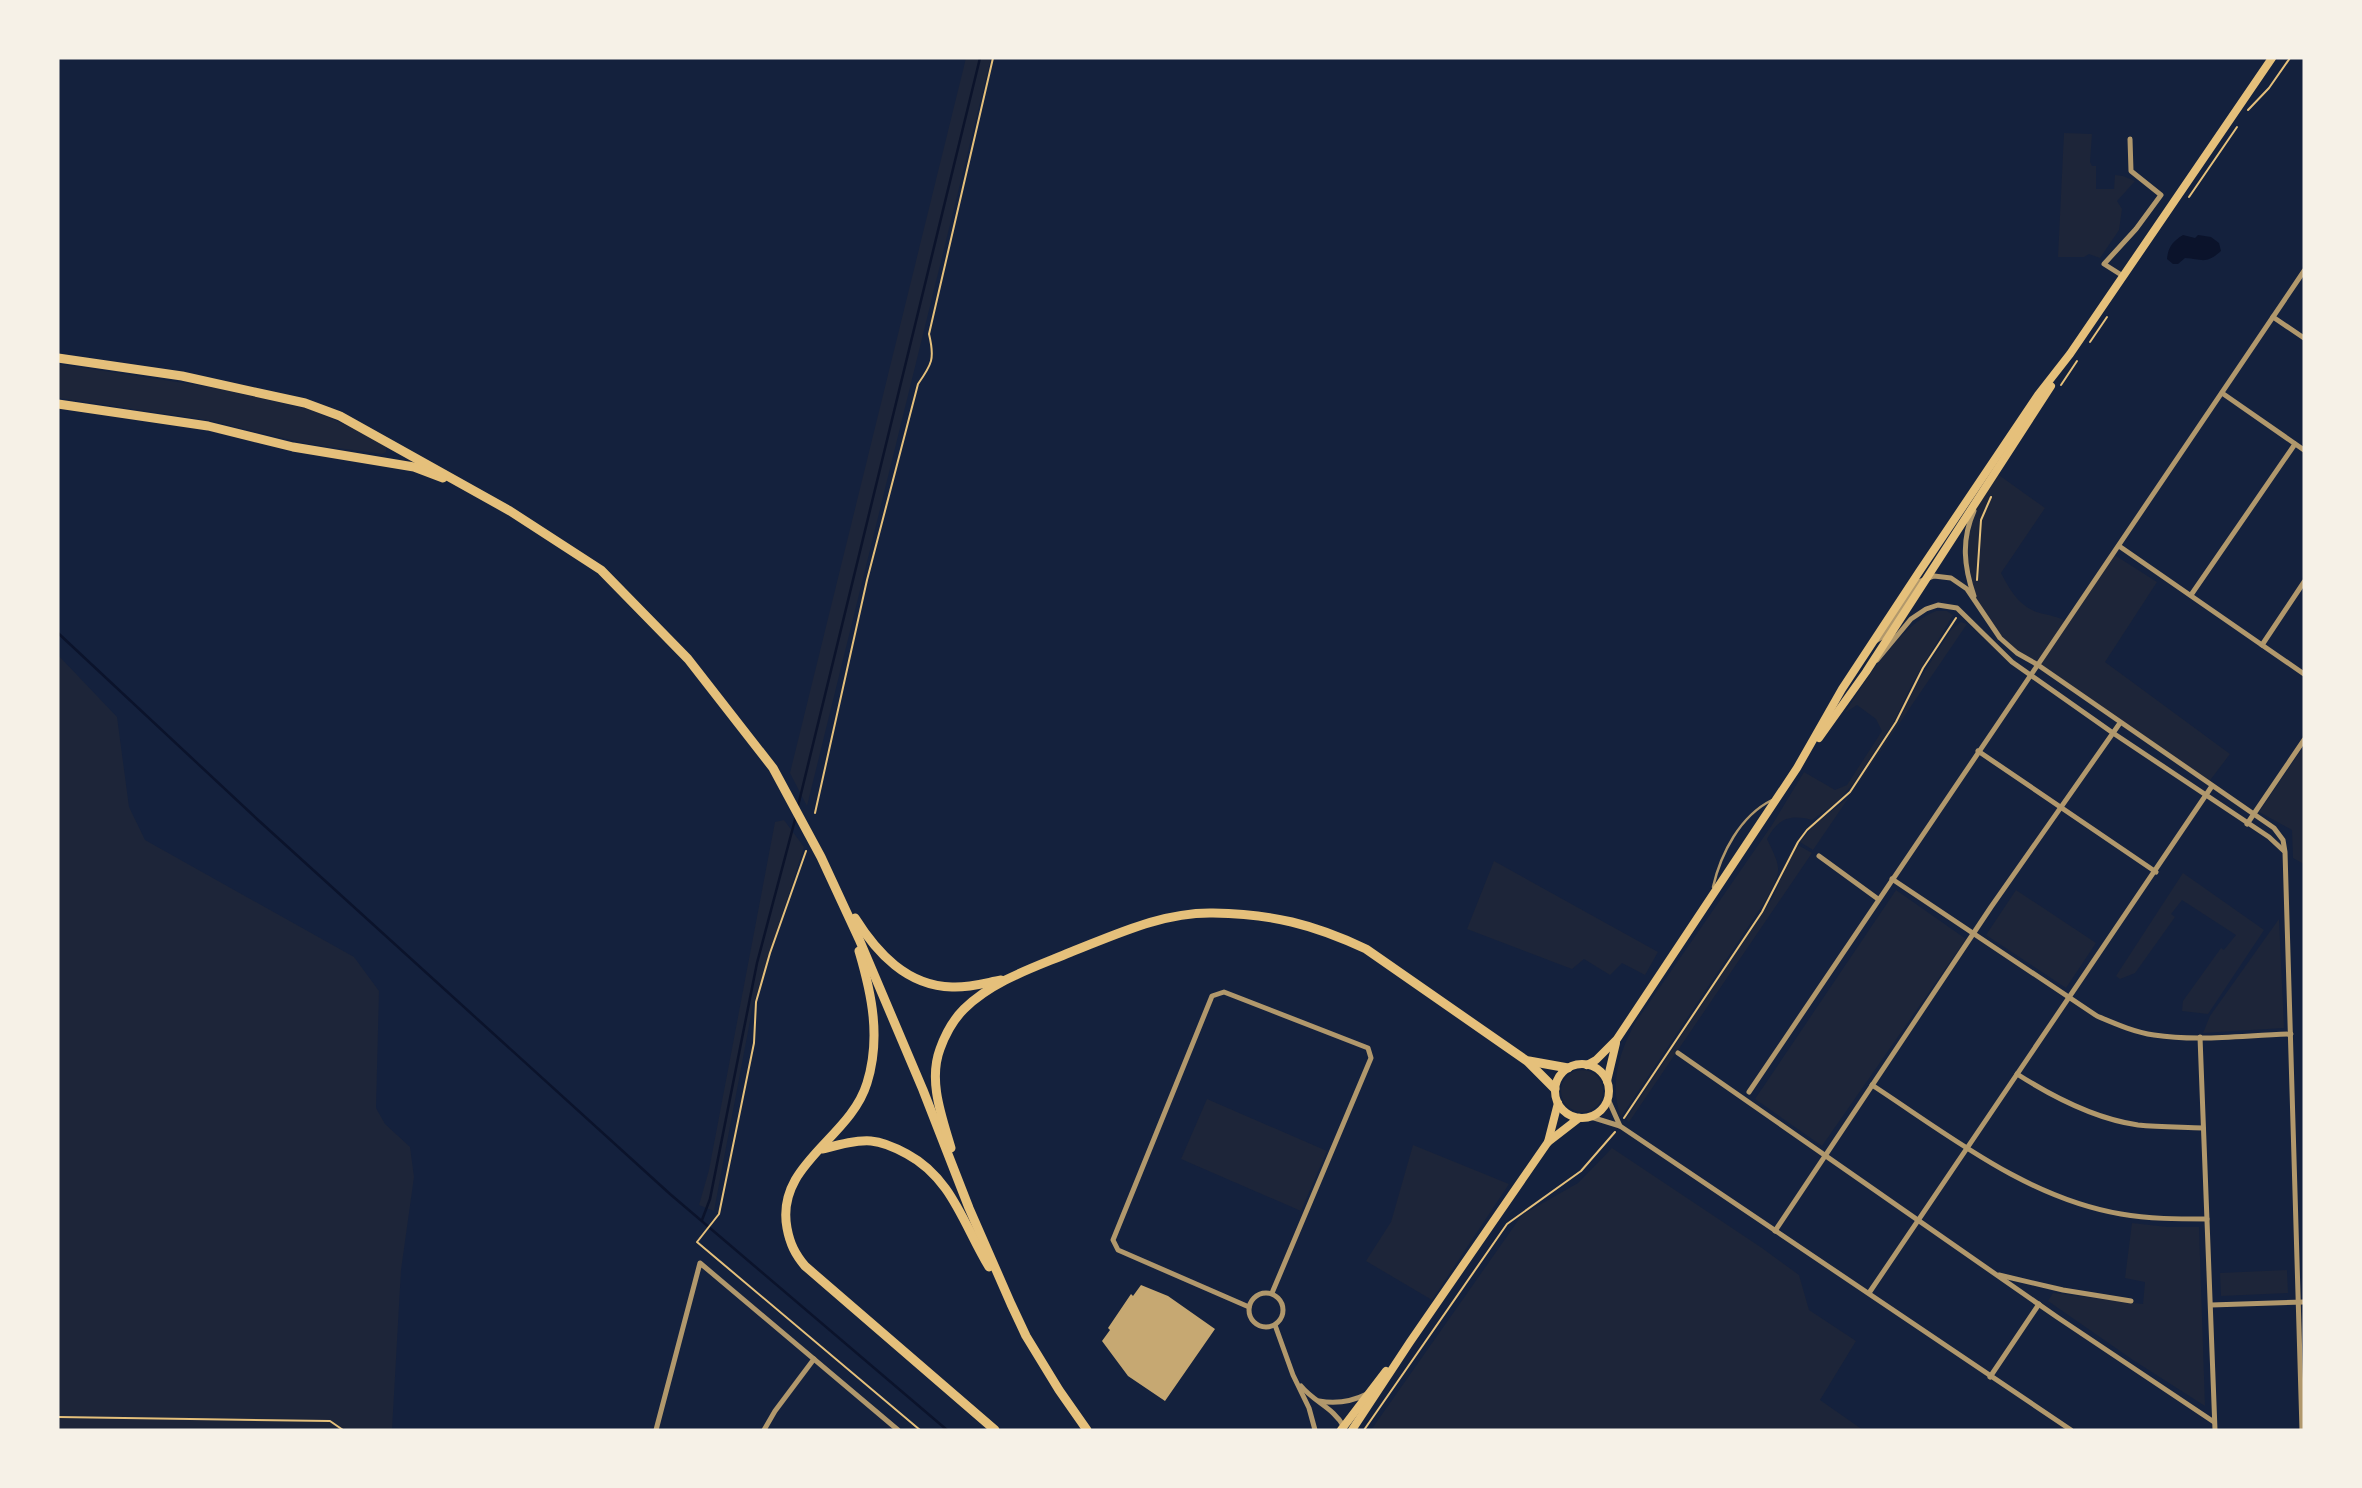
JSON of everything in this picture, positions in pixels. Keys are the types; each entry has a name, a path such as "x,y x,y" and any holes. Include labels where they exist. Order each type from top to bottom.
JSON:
{"main road":[{"path":"1527,1061 1568,1068 1587,1065 1618,1039 1797,768 1866,673 1928,577 1987,494 2123,276 2272,58"},
{"path":"1797,768 1842,689 2031,405 2074,356"},
{"path":"58,358 182,376 305,403 340,416 510,511 601,570 688,659 773,768 831,880 923,1090 1011,1304 1026,1336 1087,1430"},
{"path":"58,404 208,426 304,449 414,467 461,485"},
{"path":"831,880 876,950 903,972 939,986 954,987 1006,979"},
{"path":"966,1200 935,1083 939,1052 949,1029 962,1010 1006,979 1139,925 1180,915 1211,913 1286,919 1315,927 1366,949 1527,1061 1555,1089 1563,1111 1579,1118"},
{"path":"850,919 870,993 874,1019 874,1053 862,1098 844,1125 806,1163 787,1196 785,1215 794,1254 995,1430"},
{"path":"1352,1430 1548,1142 1579,1118 1598,1113 1608,1099 1607,1081 1618,1039"},
{"path":"1587,1065 1595,1068 1607,1081"},
{"path":"1555,1089 1562,1073 1568,1068"},
{"path":"1548,1142 1558,1103"},
{"path":"821,1150 850,1142 872,1141 894,1147 916,1158 938,1176 951,1195 976,1248 1011,1304"},
{"path":"1343,1429 1410,1342"}],"street":[{"path":"2123,276 2104,264 2136,229 2161,195 2131,171 2130,139"},
{"path":"1749,1092 2304,271"},
{"path":"2273,317 2304,338"},
{"path":"2222,394 2304,450"},
{"path":"2190,596 2295,444"},
{"path":"1978,606 1964,559 1965,538 1972,516 1987,494"},
{"path":"2119,546 2304,674"},
{"path":"1872,644 1882,637 1918,582 1928,577 1951,578 1967,589 2000,638 2017,653 2280,834 2285,852 2301,1302 2302,1430"},
{"path":"2262,645 2304,582"},
{"path":"1866,673 1911,619 1938,605 1958,611 1994,646 2030,674 2269,837 2285,852"},
{"path":"1776,1231 1991,907 2120,723"},
{"path":"2247,824 2304,740"},
{"path":"1978,751 2156,872"},
{"path":"1869,1293 2212,786"},
{"path":"1819,856 1878,900"},
{"path":"1892,879 2069,999 2097,1016 2129,1030 2155,1035 2200,1037 2291,1034"},
{"path":"1249,1307 1118,1250 1113,1240 1212,996 1224,992 1368,1048 1371,1058 1272,1293"},
{"path":"2200,1037 2215,1430"},
{"path":"1678,1053 2214,1422"},
{"path":"2017,1074 2077,1106 2108,1117 2135,1124 2203,1128"},
{"path":"1872,1084 1968,1148 2034,1187 2073,1202 2121,1214 2207,1219"},
{"path":"1608,1099 1620,1126"},
{"path":"1591,1116 1620,1126 2070,1430"},
{"path":"2294,1151 2304,1151"},
{"path":"656,1430 700,1263 897,1430"},
{"path":"1996,1274 2063,1290 2131,1301"},
{"path":"1272,1293 1283,1305 1283,1317 1275,1325 1266,1327 1256,1324 1250,1316 1249,1307 1255,1296 1272,1293"},
{"path":"2211,1305 2301,1302"},
{"path":"1990,1377 2039,1304"},
{"path":"1275,1325 1293,1375 1309,1408 1315,1430"},
{"path":"764,1430 814,1359"},
{"path":"1293,1375 1308,1394 1338,1416 1343,1429"},
{"path":"1316,1400 1346,1402 1369,1393"}],"lane":[{"path":"1711,897 1722,855 1752,811 1778,797"}],"path":[{"path":"815,813 870,567 918,384 934,355 929,334 993,58"},
{"path":"2246,112 2269,88 2290,58"},
{"path":"2188,199 2241,121"},
{"path":"2085,350 2112,309"},
{"path":"2057,391 2074,356"},
{"path":"1976,584 1981,520 1987,494"},
{"path":"1364,1430 1507,1224 1581,1171 1620,1126 1762,912 1798,842 1807,830 1850,792 1891,729 1923,668 1958,611"},
{"path":"807,846 770,953 757,1002 754,1043 719,1214 697,1242 920,1430"},
{"path":"58,1417 330,1421 343,1430"}],"shaded area":[{"path":"966,58 991,58 807,806 790,773"},
{"path":"2064,133 2092,134 2090,162 2092,166 2096,166 2096,189 2114,189 2115,175 2135,181 2117,201 2122,209 2119,230 2100,258 2089,254 2084,257 2058,257"},
{"path":"2183,235 2195,238 2198,235 2211,237 2219,243 2221,251 2207,260 2185,258 2178,264 2173,264 2167,259 2169,251 2174,242"},
{"path":"58,364 217,388 312,410 386,446 386,452 382,454 308,444 207,420 58,398"},
{"path":"1996,473 2045,508 2001,573 2021,603 2033,611 2067,622 2113,554 2157,582 2105,662 2230,754 2208,783 2000,638 1978,606 1964,559 1972,515"},
{"path":"1936,611 1947,611 1953,615 1912,684 1894,722 1853,784 1836,803 1812,820 1791,818 1780,823 1771,832 1767,839 1778,870 1766,900 1621,1117 1616,1081 1620,1057 1635,1023 1772,825 1804,772 1835,790 1847,785 1882,731 1876,719 1857,705 1845,713 1884,655 1909,628"},
{"path":"1961,622 1967,624 1813,850 1800,842 1815,824 1848,798 1898,722 1916,685 1951,630"},
{"path":"58,655 117,717 129,807 145,840 354,957 379,991 376,1108 385,1124 410,1147 414,1177 401,1270 392,1430 58,1430"},
{"path":"2304,746 2304,864 2293,858 2292,830 2259,812"},
{"path":"784,820 804,847 753,1005 714,1211 699,1205 709,1170 775,822"},
{"path":"1798,845 1812,853 1629,1122 1626,1119 1773,897 1787,863"},
{"path":"1494,861 1658,952 1645,975 1622,963 1610,975 1584,959 1572,969 1467,929"},
{"path":"2183,873 2264,930 2208,1014 2182,1011 2183,1001 2221,948 2224,950 2236,935 2182,900 2171,914 2175,917 2135,973 2120,979 2116,976"},
{"path":"1896,890 1966,939 1822,1146 1755,1099"},
{"path":"2016,890 2096,943 2066,988 1986,935"},
{"path":"2279,919 2284,1028 2203,1033 2210,1016"},
{"path":"1582,1070 1597,1076 1603,1091 1597,1106 1582,1112 1567,1106 1561,1091 1567,1076"},
{"path":"1207,1099 1327,1151 1301,1211 1181,1159"},
{"path":"1413,1145 1509,1184 1432,1300 1366,1261 1391,1222"},
{"path":"1612,1148 1799,1275 1809,1310 1856,1341 1820,1400 1863,1430 1371,1430 1522,1215 1578,1183"},
{"path":"2132,1223 2199,1227 2205,1406 2048,1301 2053,1293 2143,1304 2145,1282 2125,1278"},
{"path":"2287,1270 2288,1293 2221,1296 2220,1273"}],"building":[{"path":"1141,1285 1168,1296 1215,1329 1165,1401 1128,1376 1102,1341 1131,1294 1133,1296"}],"waterway":[{"path":"798,806 980,58"},
{"path":"58,633 257,819 670,1194 947,1430"},
{"path":"702,1220 710,1199 757,963 796,816"}]}
